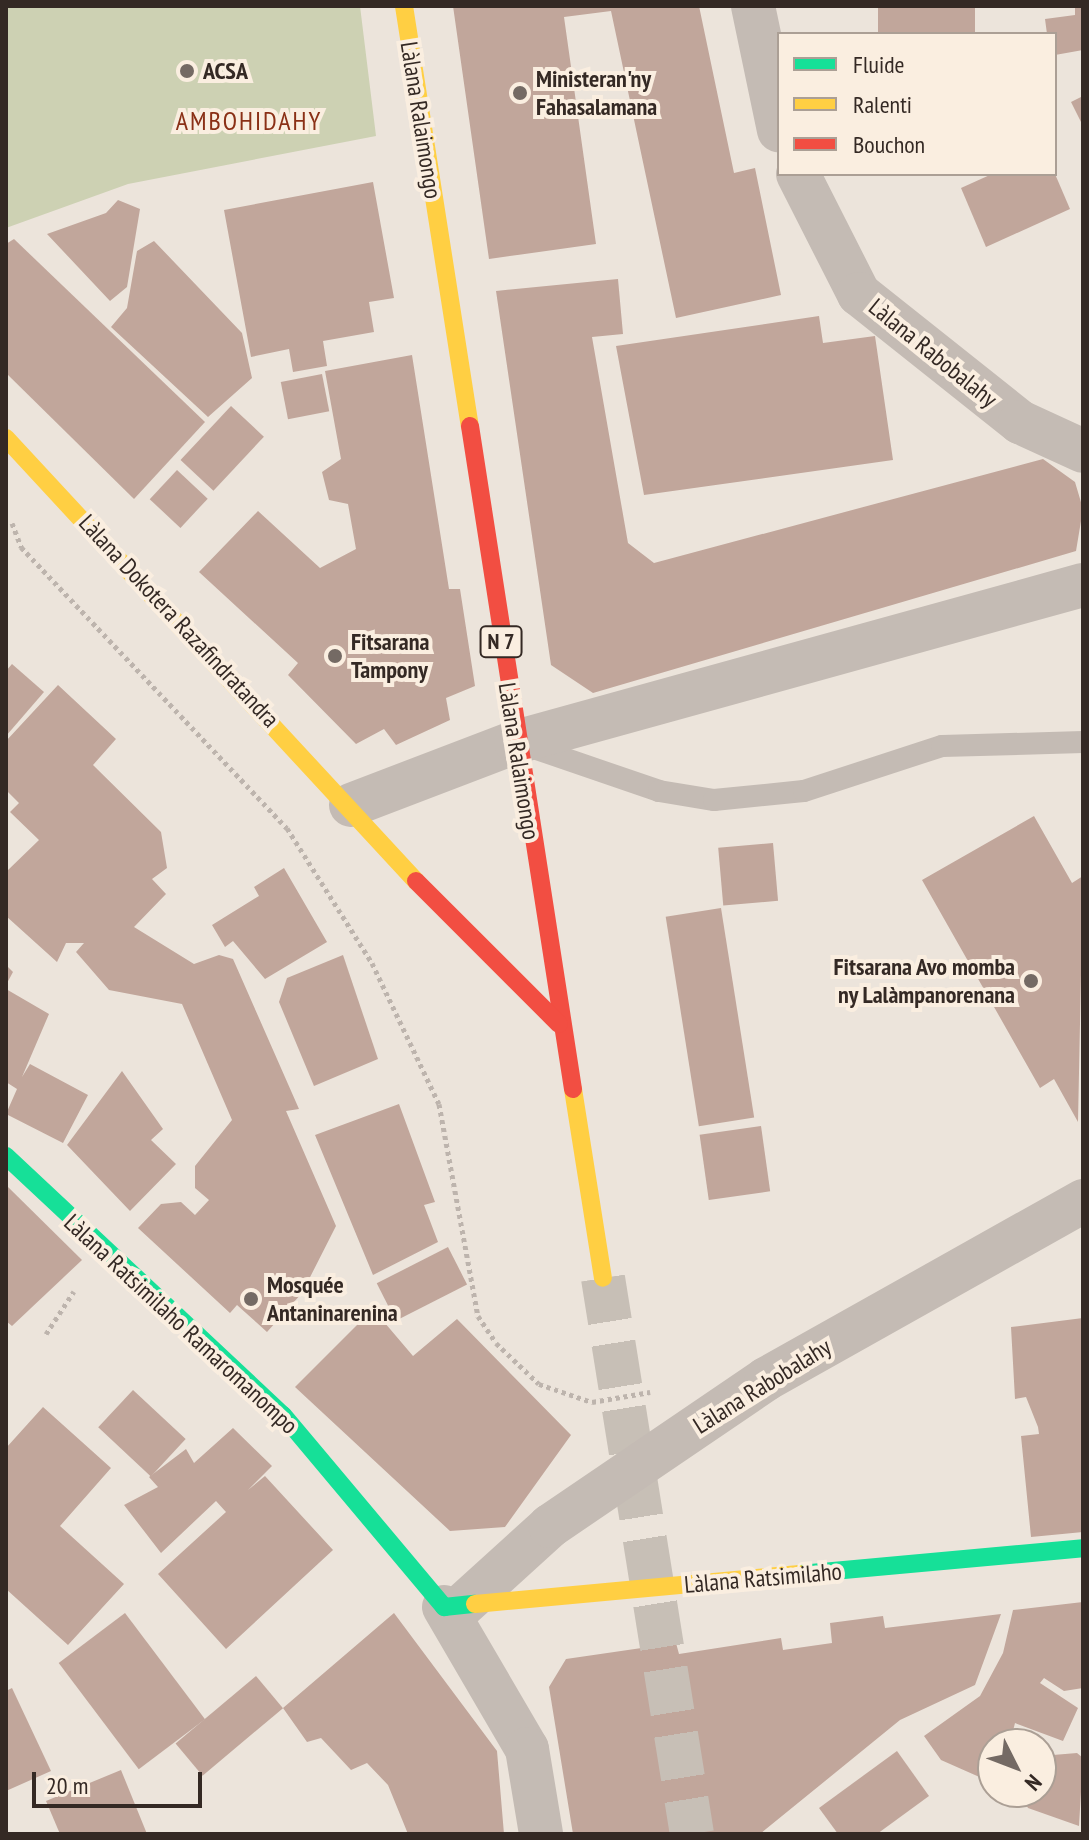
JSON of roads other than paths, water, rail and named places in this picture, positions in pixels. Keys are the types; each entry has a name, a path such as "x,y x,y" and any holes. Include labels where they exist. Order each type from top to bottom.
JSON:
{"street":[{"name":"Làlana Ralaimongo","path":"404,6 559,1024 603,1278"},
{"path":"753,6 777,120"},
{"name":"Làlana Rabobalahy","path":"799,176 859,294 1020,422 1083,451"},
{"name":"Làlana Dokotera Razafindratandra","path":"6,438 351,805 431,898 559,1024"},
{"path":"351,805 516,742 1083,585"},
{"name":"Làlana Ratsimilaho Ramaromanompo","path":"6,1156 283,1415 454,1606"},
{"name":"Làlana Rabobalahy","path":"454,1606 550,1526 766,1379 1083,1201"},
{"name":"Làlana Ratsimilaho","path":"454,1606 1083,1548"},
{"path":"454,1606 527,1749 541,1834"}],"lane":[{"path":"516,742 659,791 714,800 804,791 942,746 1083,742"}],"tunnel":[{"path":"603,1278 692,1834"}],"place":[{"name":"ACSA","path":"187,71"},
{"name":"Ministeran'ny Fahasalamana","path":"520,93"},
{"name":"Fitsarana Tampony","path":"335,656"},
{"name":"Fitsarana Avo momba ny Lalàmpanorenana","path":"1031,981"},
{"name":"Mosquée Antaninarenina","path":"251,1299"}],"district":[{"name":"AMBOHIDAHY","path":"249,121"}]}
